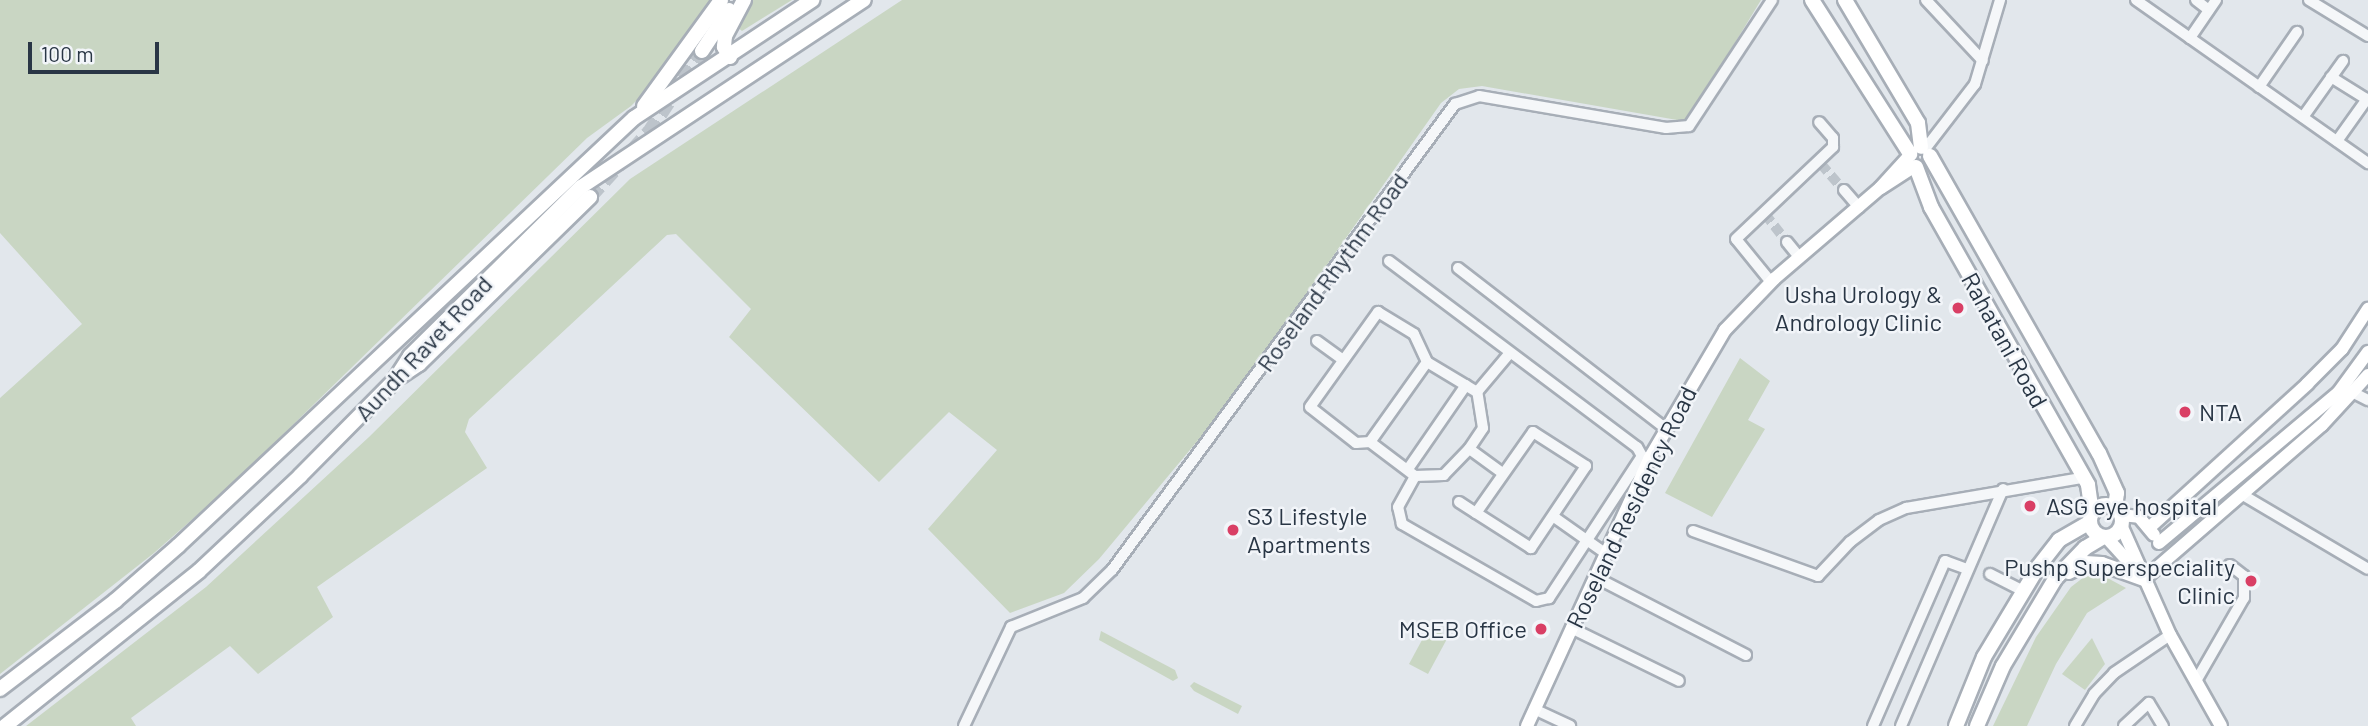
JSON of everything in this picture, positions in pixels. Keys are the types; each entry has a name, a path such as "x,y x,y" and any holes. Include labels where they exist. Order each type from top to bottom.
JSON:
{"main road":[{"path":"634,118 721,0"},
{"path":"702,51 735,0"},
{"path":"730,57 724,47 725,36 744,0"},
{"name":"Aundh Ravet Road","path":"0,690 178,546 634,118 730,57 812,0"},
{"name":"Aundh Ravet Road","path":"5,726 199,571 394,381 410,356 581,187 864,0"},
{"path":"1812,0 1921,157"},
{"path":"1845,0 1919,123 1921,157"},
{"name":"Rahatani Road","path":"1921,157 1931,208 2081,478 2088,485 2091,517"},
{"name":"Rahatani Road","path":"1921,157 2099,453 2117,493 2119,516"},
{"path":"394,381 419,364 590,197"},
{"path":"1955,726 1984,657 2023,591 2059,540 2091,517 2101,506 2119,516 2105,537 2085,548 2055,579 2003,666 1978,726"},
{"path":"2091,517 2105,537"},
{"path":"2055,579 2085,564 2111,565 2144,579"}],"street":[{"name":"Roseland Rhythm Road","path":"964,726 1011,627 1083,598 1112,570 1455,104 1479,96 1666,128 1689,126 1772,0"},
{"path":"1926,0 1983,61"},
{"path":"1921,157 1963,105 1983,61 2000,0"},
{"path":"2196,0 2209,10"},
{"path":"2190,38 2216,0"},
{"path":"2309,0 2368,36"},
{"path":"2143,2 2368,163"},
{"path":"2259,87 2297,32"},
{"path":"2302,117 2343,61"},
{"path":"2331,77 2367,99 2337,141"},
{"path":"1771,282 1736,239 1820,163 1834,141 1819,122"},
{"name":"Roseland Residency Road","path":"1527,726 1605,554 1666,429 1725,330 1799,257 1921,157"},
{"path":"1844,190 1859,206"},
{"path":"1787,242 1799,257"},
{"path":"1389,261 1509,354 1640,450 1639,463 1549,598 1536,601 1402,524 1398,507 1411,473 1466,385"},
{"path":"1458,268 1666,429"},
{"path":"2149,528 2307,384 2342,349 2368,309"},
{"path":"1378,312 1414,334 1427,362 1477,392 1483,428 1469,449 1444,475 1411,473 1370,442 1356,443 1310,407 1378,312"},
{"path":"1317,341 1343,360"},
{"path":"2160,543 2337,393 2368,352"},
{"path":"1477,392 1509,354"},
{"path":"1370,442 1427,362"},
{"path":"2144,579 2360,392 2368,375"},
{"path":"2360,392 2368,400"},
{"path":"1459,502 1476,513 1531,548 1555,517 1587,466 1533,432 1501,472 1476,513"},
{"path":"1469,449 1501,472"},
{"path":"1693,531 1818,576 1879,520 1906,508 2003,489 2081,478"},
{"path":"1901,726 2003,489"},
{"path":"2243,495 2368,569"},
{"path":"2171,557 2139,517 2119,516 2170,635 2221,726"},
{"path":"1555,517 1605,554"},
{"path":"2105,537 2144,579"},
{"path":"1873,726 1945,561 1968,569"},
{"path":"2196,681 2244,598 2244,576 2230,565"},
{"path":"1990,574 2023,591"},
{"path":"1595,577 1746,656"},
{"path":"1571,628 1679,681"},
{"path":"2075,726 2114,673 2170,635"},
{"path":"2124,726 2149,703 2163,726"},
{"path":"1534,709 1570,726"}],"green space":[{"path":"0,0 713,0 657,80 631,106 587,138 228,488 154,553 0,674 0,398 82,324 0,233"},
{"path":"750,0 792,0 742,31 736,26"},
{"path":"902,0 1761,0 1694,110 1683,121 1482,86 1459,89 1441,103 1234,397 1099,559 1064,593 1010,613 928,529 997,450 949,412 879,482 729,337 751,309 676,234 667,235 469,419 465,432 487,468 317,587 333,617 258,674 230,646 131,718 136,726 26,726 206,587 369,437 630,179"},
{"path":"1740,358 1770,381 1748,420 1765,429 1712,517 1665,493"},
{"path":"2100,574 2126,588 2087,613 2056,664 2027,726 1993,726 2036,637 2071,587 2084,577"},
{"path":"1429,627 1448,637 1428,674 1409,664"},
{"path":"1101,631 1175,670 1178,678 1173,681 1099,640"},
{"path":"2092,638 2105,664 2085,690 2062,674"},
{"path":"1194,682 1242,706 1238,714 1194,691 1190,686"}],"tunnel":[{"path":"590,197 649,132 702,51"},
{"path":"1821,164 1844,190"},
{"path":"1765,214 1787,242"}],"place":[{"name":"Usha Urology & Andrology Clinic","path":"1958,308"},
{"name":"NTA","path":"2185,412"},
{"name":"ASG eye hospital","path":"2030,506"},
{"name":"S3 Lifestyle Apartments","path":"1233,530"},
{"name":"Pushp Superspeciality Clinic","path":"2251,581"},
{"name":"MSEB Office","path":"1541,629"}]}
